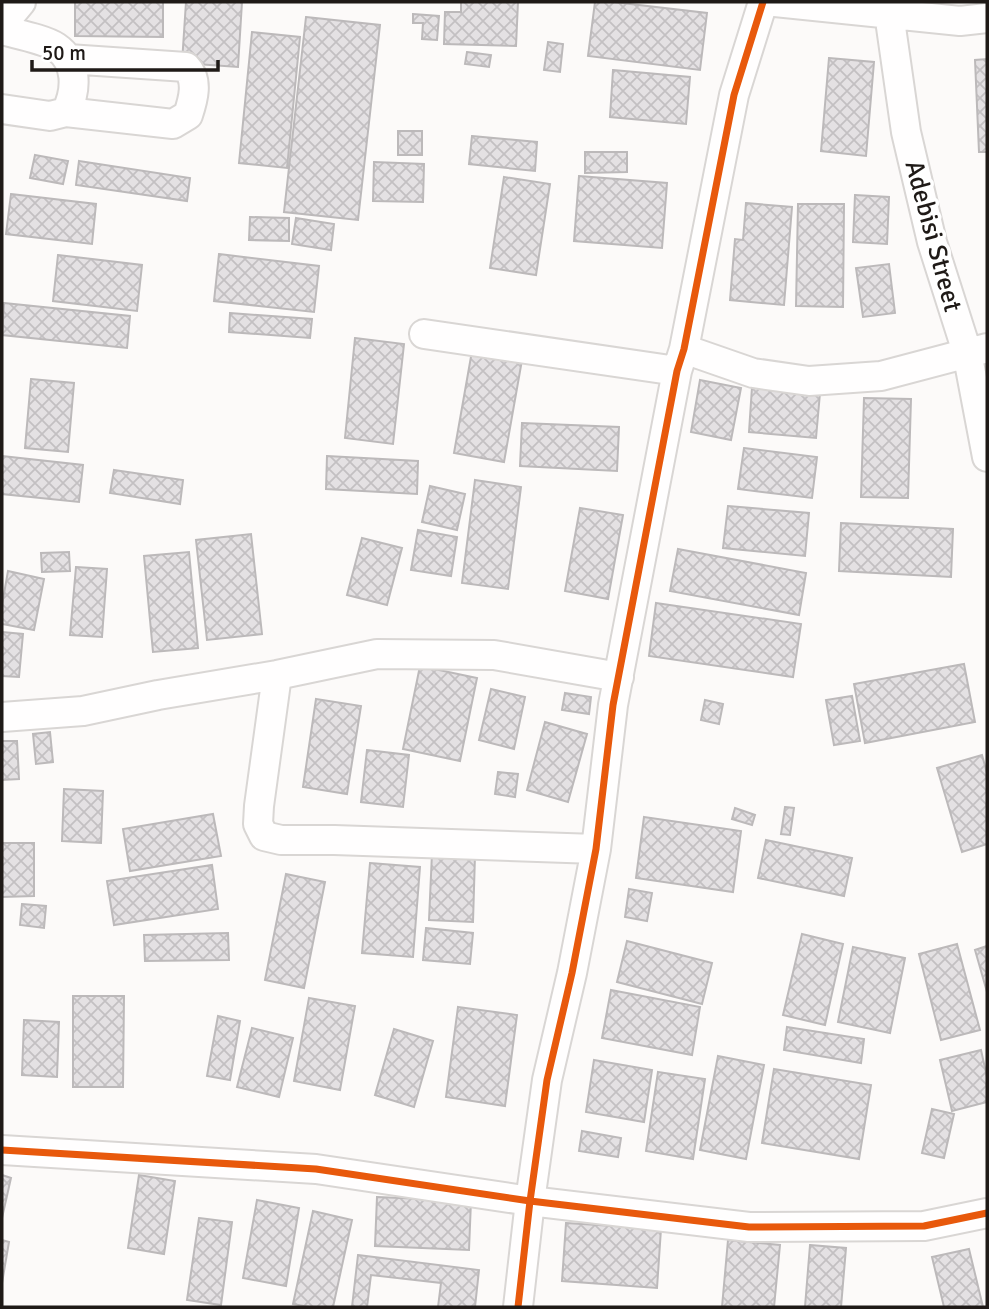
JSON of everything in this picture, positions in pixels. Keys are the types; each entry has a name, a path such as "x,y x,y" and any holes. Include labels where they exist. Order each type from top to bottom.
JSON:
{"street":[{"path":"21,2 2,28 54,46 68,59 75,79 72,100 65,112"},
{"path":"519,1307 547,1080 572,973 596,849 613,705 734,95 763,2"},
{"path":"775,2 960,21 987,18"},
{"name":"Adebisi Street","path":"889,13 906,132 932,242 977,350 987,457"},
{"path":"2,109 50,116 65,112 173,124 188,115 194,88 192,76 186,68 68,59"},
{"path":"424,334 680,360 809,381 881,376 977,350"},
{"path":"2,717 83,711 377,654 494,655 620,677"},
{"path":"277,675 259,806 258,824 264,836 281,840 596,849"},
{"path":"2,1150 316,1169 530,1201 749,1227 924,1226 987,1213"}],"building":[{"path":"75,2 163,2 163,37 75,36"},
{"path":"186,2 242,2 238,67 182,63"},
{"path":"461,2 518,2 516,46 444,44 445,12 461,12"},
{"path":"595,2 707,13 700,70 588,56"},
{"path":"413,14 439,16 437,40 422,39 423,23 413,23"},
{"path":"306,17 380,25 358,220 284,212"},
{"path":"252,32 300,37 287,168 239,163"},
{"path":"548,42 563,44 560,72 544,70"},
{"path":"467,52 491,55 489,67 465,64"},
{"path":"829,58 874,62 866,156 821,151"},
{"path":"987,59 987,152 979,152 975,60"},
{"path":"613,70 690,77 686,124 610,117"},
{"path":"398,131 422,131 422,155 398,155"},
{"path":"472,136 537,142 535,171 469,164"},
{"path":"585,152 627,152 627,172 585,173"},
{"path":"35,155 68,161 63,184 30,178"},
{"path":"79,161 190,178 187,201 76,185"},
{"path":"374,162 424,164 423,202 373,201"},
{"path":"579,176 667,183 662,248 574,241"},
{"path":"504,177 550,184 536,275 490,268"},
{"path":"11,194 96,204 92,244 6,234"},
{"path":"855,195 889,197 887,244 853,242"},
{"path":"746,203 792,207 784,305 730,300 735,239 743,240"},
{"path":"798,204 844,204 843,307 796,306"},
{"path":"250,217 289,218 289,241 249,240"},
{"path":"296,218 334,224 331,250 292,244"},
{"path":"219,254 319,266 314,312 214,301"},
{"path":"58,255 142,265 137,311 53,301"},
{"path":"889,264 895,313 863,317 856,268"},
{"path":"4,303 130,316 127,348 2,335"},
{"path":"230,313 312,319 310,338 229,332"},
{"path":"355,338 404,344 393,444 345,438"},
{"path":"472,351 522,360 504,462 454,453"},
{"path":"31,379 74,383 68,452 25,448"},
{"path":"700,380 741,388 731,440 691,432"},
{"path":"752,387 820,393 816,438 749,432"},
{"path":"864,398 911,399 908,498 861,497"},
{"path":"522,423 619,427 617,471 520,466"},
{"path":"744,448 817,457 812,498 738,489"},
{"path":"2,456 83,465 79,502 2,494"},
{"path":"327,456 418,461 417,494 326,489"},
{"path":"114,470 183,480 180,504 110,493"},
{"path":"475,480 521,487 508,589 462,583"},
{"path":"430,486 465,494 457,530 422,522"},
{"path":"728,506 809,513 805,556 723,548"},
{"path":"580,508 623,515 608,599 565,591"},
{"path":"841,523 953,529 951,577 839,571"},
{"path":"418,530 457,537 451,576 411,570"},
{"path":"251,534 262,634 207,640 196,540"},
{"path":"362,538 402,548 387,605 347,595"},
{"path":"678,549 806,573 799,615 670,591"},
{"path":"69,552 70,571 42,572 41,553"},
{"path":"189,552 198,648 153,652 144,556"},
{"path":"76,567 107,569 102,637 70,635"},
{"path":"8,571 44,579 34,630 2,624 2,605"},
{"path":"656,603 801,624 793,677 649,656"},
{"path":"2,632 23,634 19,677 2,676"},
{"path":"964,664 975,722 865,743 854,684"},
{"path":"420,666 477,678 460,761 403,749"},
{"path":"491,689 525,697 514,749 479,740"},
{"path":"565,693 591,697 589,714 562,710"},
{"path":"852,696 860,741 834,745 826,700"},
{"path":"316,699 361,706 347,794 303,787"},
{"path":"705,700 723,704 719,724 701,720"},
{"path":"545,722 587,734 568,802 527,790"},
{"path":"50,732 53,762 36,764 33,734"},
{"path":"2,741 17,741 19,779 2,780"},
{"path":"367,750 409,755 403,807 361,802"},
{"path":"982,755 987,773 987,844 962,852 937,768"},
{"path":"498,772 518,774 515,797 495,794"},
{"path":"64,789 103,791 101,843 62,841"},
{"path":"785,807 794,808 790,835 781,834"},
{"path":"735,808 755,815 752,825 732,819"},
{"path":"213,814 221,856 130,871 123,829"},
{"path":"644,817 741,831 733,892 636,878"},
{"path":"766,840 852,858 844,896 758,878"},
{"path":"2,843 34,843 34,896 2,897"},
{"path":"432,853 475,855 473,922 429,920"},
{"path":"370,863 420,867 413,957 362,953"},
{"path":"212,865 218,909 114,925 107,881"},
{"path":"286,874 325,882 304,988 265,980"},
{"path":"629,889 652,893 647,921 625,917"},
{"path":"22,904 46,906 44,928 20,925"},
{"path":"426,928 473,933 470,964 423,960"},
{"path":"228,933 229,960 145,961 144,935"},
{"path":"802,934 843,944 825,1025 783,1015"},
{"path":"627,941 712,963 702,1004 617,982"},
{"path":"957,944 980,1030 941,1040 919,954"},
{"path":"987,946 987,992 975,950"},
{"path":"853,947 905,958 890,1033 838,1022"},
{"path":"611,990 700,1007 692,1055 602,1038"},
{"path":"73,996 124,996 123,1087 73,1087"},
{"path":"309,998 355,1006 340,1090 294,1081"},
{"path":"458,1007 517,1015 505,1106 446,1097"},
{"path":"218,1016 240,1021 230,1080 207,1076"},
{"path":"24,1020 59,1022 57,1077 22,1075"},
{"path":"787,1027 864,1039 861,1063 784,1050"},
{"path":"252,1028 293,1038 279,1097 237,1087"},
{"path":"394,1029 433,1041 414,1107 375,1095"},
{"path":"981,1050 987,1077 987,1102 952,1111 940,1060"},
{"path":"718,1056 764,1065 746,1159 700,1150"},
{"path":"594,1060 652,1070 644,1122 586,1112"},
{"path":"774,1069 871,1085 859,1159 762,1143"},
{"path":"658,1072 705,1079 693,1159 646,1151"},
{"path":"932,1109 954,1114 944,1158 922,1153"},
{"path":"582,1131 621,1138 618,1157 579,1151"},
{"path":"2,1175 11,1178 2,1218"},
{"path":"139,1175 175,1181 164,1254 128,1248"},
{"path":"377,1197 471,1201 469,1250 375,1246"},
{"path":"257,1200 299,1208 286,1286 243,1278"},
{"path":"313,1211 352,1220 333,1307 293,1304"},
{"path":"199,1218 232,1222 221,1305 187,1300"},
{"path":"566,1223 661,1229 657,1288 562,1281"},
{"path":"2,1240 9,1242 2,1283"},
{"path":"728,1240 780,1245 774,1307 722,1307"},
{"path":"810,1245 846,1248 841,1307 805,1307"},
{"path":"969,1249 983,1307 944,1307 932,1257"},
{"path":"358,1255 479,1270 475,1307 438,1307 441,1283 371,1275 367,1307 352,1307"}],"cycle path":[{"path":"518,1307 547,1080 572,973 596,849 613,705 677,371 684,349 734,95 763,2"},
{"path":"2,1150 316,1169 530,1201 749,1227 924,1226 987,1213"}]}
